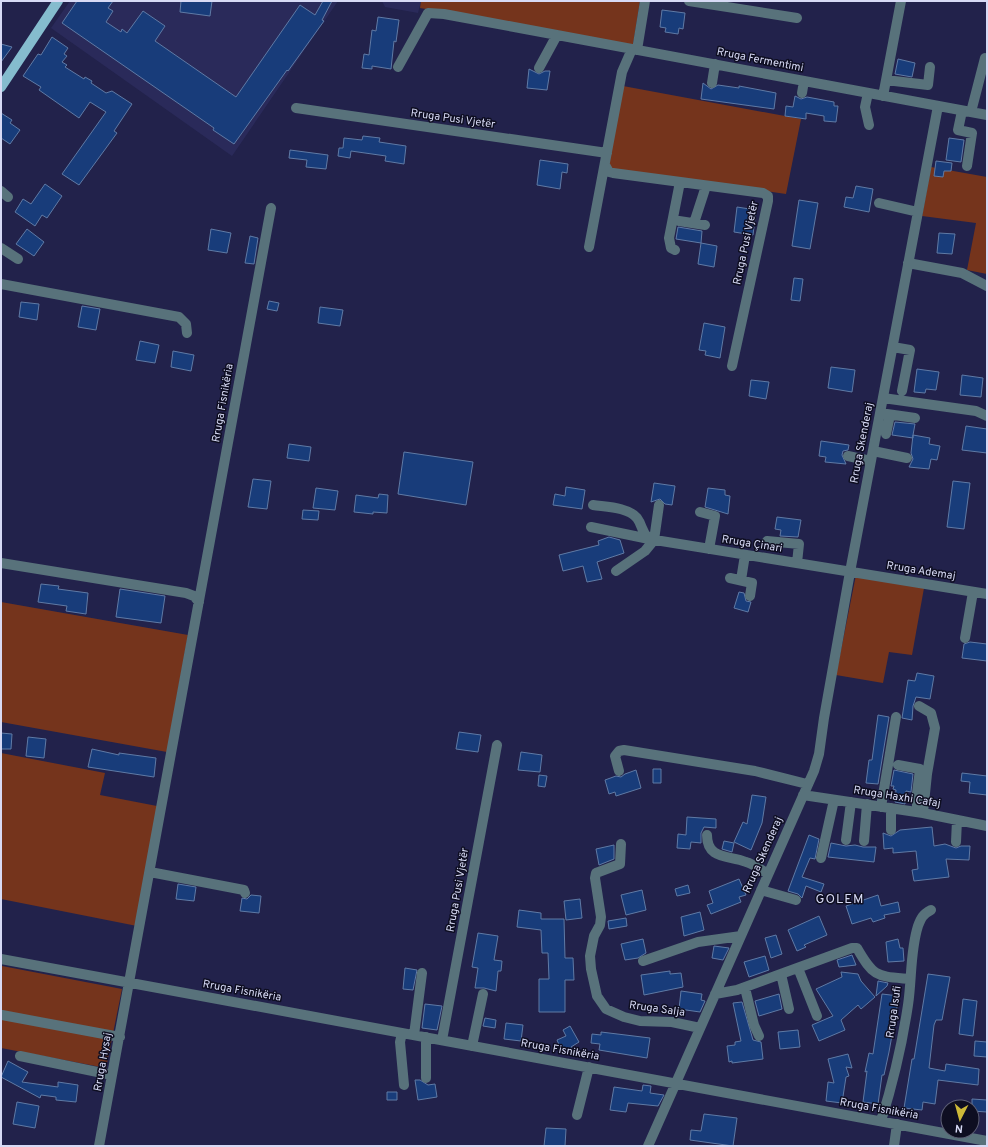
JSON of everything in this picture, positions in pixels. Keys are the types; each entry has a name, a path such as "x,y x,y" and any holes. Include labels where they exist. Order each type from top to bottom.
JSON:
{"main road":[{"path":"3,81 58,1"}],"street":[{"path":"589,247 622,72 634,49 645,1"},
{"path":"689,1 797,18"},
{"path":"883,96 901,1"},
{"name":"Rruga Fermentimi","path":"398,67 428,13 444,14 987,115"},
{"path":"539,68 557,35"},
{"path":"967,166 972,133 958,130 967,111 985,58"},
{"path":"712,83 715,64"},
{"path":"886,80 928,85 930,67"},
{"path":"802,93 804,81"},
{"path":"868,93 865,107 869,125"},
{"name":"Rruga Skenderaj","path":"648,1146 808,784 819,754 824,718 872,456 885,414 883,398 938,106"},
{"name":"Rruga Pusi Vjetër","path":"296,108 607,153"},
{"name":"Rruga Pusi Vjetër","path":"605,165 609,172 613,173 763,193 768,196 732,366"},
{"path":"676,250 671,248 669,238 680,182"},
{"path":"694,223 706,186"},
{"path":"879,203 918,212"},
{"name":"Rruga Fisnikëria","path":"130,983 271,208"},
{"path":"679,221 705,225"},
{"path":"1,248 18,259"},
{"path":"908,263 962,273 987,286"},
{"path":"1,284 180,317 186,324 187,333"},
{"path":"893,347 910,350 902,391"},
{"path":"883,398 976,411 987,416"},
{"path":"886,434 885,414 915,418"},
{"path":"848,456 907,458"},
{"path":"593,505 622,510 631,514 637,518 642,532 652,540"},
{"path":"616,571 645,551 652,540 659,505"},
{"path":"700,512 715,516 709,549"},
{"name":"Rruga Çinari","path":"591,528 652,540 850,572"},
{"path":"767,541 799,544 797,563"},
{"path":"741,580 744,555"},
{"path":"1,563 186,593 194,596 199,602"},
{"name":"Rruga Ademaj","path":"850,572 987,594"},
{"path":"730,578 752,583 750,596"},
{"path":"965,638 973,592"},
{"path":"919,706 931,713 935,728 920,812"},
{"path":"891,830 886,807 896,717"},
{"name":"Rruga Pusi Vjetër","path":"442,1040 497,745"},
{"path":"619,771 615,756 619,751 624,750 755,772 808,784"},
{"path":"898,765 920,770 917,793 920,812"},
{"name":"Rruga Haxhi Cafaj","path":"803,795 920,812 987,826"},
{"path":"821,858 834,800"},
{"path":"846,840 851,802"},
{"path":"864,841 867,804"},
{"path":"956,842 957,820"},
{"path":"707,835 710,849 716,853 746,862 768,874"},
{"name":"Rruga Salja","path":"621,844 620,864 596,873 595,878 601,917 600,925 594,936 590,956 591,969 597,996 606,1009 624,1017 640,1021 672,1022 700,1028"},
{"path":"150,872 244,890 245,893"},
{"path":"761,890 796,900"},
{"name":"Rruga Isufi","path":"881,1121 898,1065 907,1010 913,948 918,926 922,915 931,910"},
{"path":"643,961 698,942 741,936"},
{"path":"715,994 745,988 822,958 857,948 872,972 883,977 910,979"},
{"name":"Rruga Fisnikëria","path":"1,959 987,1141"},
{"path":"798,968 817,1016"},
{"path":"414,1035 422,973"},
{"path":"781,974 789,1008"},
{"name":"Rruga Hysaj","path":"100,1146 130,983"},
{"path":"745,988 754,1025 760,1036"},
{"path":"472,1046 483,994"},
{"path":"2,1015 120,1037"},
{"path":"402,1033 400,1042 404,1085"},
{"path":"426,1037 426,1078"},
{"path":"20,1056 112,1076"},
{"path":"577,1115 589,1067"},
{"path":"894,1146 897,1124"}],"shaded area":[{"path":"70,1 338,1 232,156 51,28"},
{"path":"382,1 421,1 418,13 385,7"},
{"path":"421,1 640,1 633,45 420,8"},
{"path":"623,86 801,119 786,194 617,170 610,167 609,163"},
{"path":"931,167 987,177 987,274 967,270 976,223 922,216"},
{"path":"856,575 924,588 912,655 889,652 883,683 836,675"},
{"path":"1,602 188,635 167,752 1,722"},
{"path":"1,753 105,773 100,795 157,806 137,926 1,899"},
{"path":"2,966 122,989 106,1068 1,1048"}],"building":[{"path":"77,1 113,1 108,8 113,11 106,22 121,32 122,29 127,33 143,11 165,26 155,41 236,97 300,5 315,15 323,1 332,1 322,20 324,21 234,144 213,130 214,128 62,23"},
{"path":"181,1 212,1 210,16 180,12"},
{"path":"662,10 685,13 683,29 679,28 678,34 665,32 666,28 660,27"},
{"path":"378,17 399,20 396,42 394,41 391,69 372,66 372,69 362,68 364,54 369,55 372,30 376,31"},
{"path":"52,37 68,48 64,54 67,56 62,62 67,65 65,67 84,79 85,77 92,81 91,83 106,93 112,91 132,104 114,131 117,133 79,185 62,174 106,112 90,102 79,118 39,90 41,87 23,76 38,54 41,55"},
{"path":"1,44 12,47 1,62"},
{"path":"898,59 915,63 912,77 895,74"},
{"path":"529,69 539,74 545,71 550,71 547,90 527,88"},
{"path":"703,83 711,89 718,85 739,88 739,86 776,93 774,109 701,99"},
{"path":"795,96 801,99 807,97 834,102 834,106 838,106 836,122 824,121 824,116 806,113 806,119 785,116 786,106 793,107"},
{"path":"1,113 12,120 10,123 20,130 10,144 1,138"},
{"path":"363,136 380,138 379,142 406,146 404,164 385,161 386,156 351,151 350,158 338,156 339,148 343,148 344,138 362,140"},
{"path":"949,138 964,140 961,162 946,160"},
{"path":"290,150 328,155 326,169 306,167 307,160 289,158"},
{"path":"540,160 568,164 567,173 562,172 560,189 537,185"},
{"path":"936,161 952,163 951,171 944,171 943,177 934,176"},
{"path":"45,184 62,196 47,218 42,215 35,226 15,212 23,199 31,204"},
{"path":"856,186 873,189 869,212 844,207 846,197 853,198"},
{"path":"799,200 818,203 810,249 792,246"},
{"path":"737,207 756,210 753,235 734,232"},
{"path":"678,227 702,231 701,243 676,239"},
{"path":"27,229 44,242 34,256 16,244"},
{"path":"211,229 231,233 227,253 208,250"},
{"path":"939,233 955,234 952,254 937,253"},
{"path":"250,236 258,238 254,264 245,263"},
{"path":"701,243 717,246 714,267 698,264"},
{"path":"794,278 803,279 800,301 791,300"},
{"path":"269,301 279,303 277,311 267,309"},
{"path":"21,302 39,304 37,320 19,317"},
{"path":"82,306 100,309 96,330 78,327"},
{"path":"320,307 343,310 340,326 318,323"},
{"path":"704,323 725,327 720,358 705,355 706,351 699,350"},
{"path":"140,341 159,345 155,363 136,360"},
{"path":"173,351 194,355 191,371 171,367"},
{"path":"831,367 855,370 852,392 828,388"},
{"path":"917,369 939,372 936,390 926,389 925,393 914,392"},
{"path":"962,375 983,378 981,397 960,395"},
{"path":"751,380 769,382 766,399 749,396"},
{"path":"895,422 915,424 913,435 930,438 929,444 940,446 937,460 931,459 929,469 909,467 913,459 911,453 913,438 892,435"},
{"path":"966,426 987,429 987,453 962,450"},
{"path":"821,441 849,445 848,450 843,451 842,455 846,464 825,462 826,457 819,456"},
{"path":"289,444 311,447 309,461 287,458"},
{"path":"404,452 473,462 466,505 398,494"},
{"path":"253,479 271,481 267,509 248,507"},
{"path":"953,481 970,483 964,529 947,527"},
{"path":"654,483 675,486 672,505 665,504 660,499 651,502"},
{"path":"566,487 585,490 582,509 553,505 555,494 565,496"},
{"path":"316,488 338,491 335,510 313,508"},
{"path":"708,488 725,490 725,495 730,496 728,514 705,507"},
{"path":"379,494 388,495 387,513 373,512 373,514 354,512 356,495 378,498"},
{"path":"303,510 319,511 318,520 302,519"},
{"path":"777,517 801,520 798,537 780,536 781,530 775,529"},
{"path":"609,537 620,540 624,553 597,562 602,579 587,582 583,566 563,571 559,555 599,545 598,541"},
{"path":"41,584 59,586 58,589 88,593 86,614 66,611 67,606 38,602"},
{"path":"120,589 165,596 161,623 116,617"},
{"path":"739,592 744,593 746,601 751,602 748,612 734,608"},
{"path":"970,642 987,644 987,661 962,658 964,644"},
{"path":"917,673 934,676 930,699 916,697 913,706 912,720 902,718 908,680 915,681"},
{"path":"878,715 889,717 878,784 866,783 869,760 872,760"},
{"path":"459,732 481,735 478,752 456,749"},
{"path":"1,733 12,734 11,749 1,749"},
{"path":"28,737 46,739 44,758 26,756"},
{"path":"92,749 119,755 119,753 156,758 154,777 88,767"},
{"path":"521,752 542,755 540,772 518,770"},
{"path":"653,769 661,769 661,783 653,783"},
{"path":"636,770 641,788 616,796 615,792 609,794 605,780 616,776 621,777"},
{"path":"894,770 913,774 911,792 906,791 905,804 895,802 896,790 893,789 894,786 891,786"},
{"path":"962,773 987,776 987,795 969,793 970,782 961,781"},
{"path":"539,775 547,776 545,787 538,786"},
{"path":"752,795 766,797 762,823 751,850 734,842 743,822 747,824"},
{"path":"687,817 716,819 716,828 704,827 701,833 701,843 691,842 690,849 677,848 678,834 686,835"},
{"path":"932,827 934,846 945,844 956,848 961,846 970,846 969,860 946,859 949,877 914,881 912,870 918,869 916,851 893,853 893,848 884,849 883,833 891,836 900,830"},
{"path":"809,835 819,839 815,859 810,858 802,877 824,884 821,892 806,886 802,898 798,894 788,891"},
{"path":"724,841 734,843 732,852 722,849"},
{"path":"831,843 846,846 855,845 863,847 876,847 874,862 828,857"},
{"path":"614,845 614,859 599,865 596,849"},
{"path":"739,879 746,895 739,897 741,902 711,914 707,905 713,903 709,891"},
{"path":"178,884 196,887 194,901 176,899"},
{"path":"688,885 690,893 677,896 675,889"},
{"path":"642,890 646,910 626,915 621,895"},
{"path":"251,895 261,896 259,913 240,911 242,898 247,899"},
{"path":"878,895 881,906 898,902 900,912 884,915 885,918 873,922 871,918 852,924 846,906"},
{"path":"580,899 582,918 566,920 564,901"},
{"path":"519,910 541,913 541,919 564,919 565,958 573,958 574,980 565,980 565,1012 539,1012 539,979 549,979 548,953 542,953 541,930 517,927"},
{"path":"700,912 704,930 684,936 681,917"},
{"path":"819,916 827,935 804,945 806,947 797,951 788,930"},
{"path":"626,918 627,926 609,929 608,921"},
{"path":"478,933 498,936 494,960 502,961 501,971 498,971 496,991 484,988 475,988 478,968 472,967"},
{"path":"776,935 782,954 771,958 765,938"},
{"path":"643,939 646,953 638,958 625,960 621,944"},
{"path":"898,939 900,948 903,948 904,961 888,962 886,942"},
{"path":"714,946 729,948 723,960 712,958"},
{"path":"852,955 856,965 839,967 837,960"},
{"path":"765,956 769,970 749,977 744,962"},
{"path":"405,968 417,970 413,990 403,989"},
{"path":"670,971 670,974 681,973 683,987 644,995 641,975"},
{"path":"841,972 858,974 861,981 875,997 861,1009 858,1005 841,1020 845,1030 819,1041 812,1025 833,1016 816,989 842,977"},
{"path":"928,974 950,977 942,1020 936,1020 934,1025 929,1068 945,1071 946,1064 979,1069 978,1085 938,1080 935,1104 923,1102 922,1110 904,1108 912,1059 914,1059"},
{"path":"878,981 888,983 887,986 876,996"},
{"path":"681,991 702,994 701,1000 705,1001 700,1012 679,1009"},
{"path":"779,994 782,1009 759,1016 755,1001"},
{"path":"882,994 899,996 889,1052 884,1075 882,1075 878,1104 863,1102 867,1071 865,1072 869,1053 873,1054"},
{"path":"963,999 977,1001 973,1036 959,1034"},
{"path":"742,1002 753,1040 761,1042 763,1059 732,1063 732,1061 729,1062 727,1046 735,1045 735,1042 741,1041 733,1003"},
{"path":"425,1004 442,1006 437,1030 422,1028"},
{"path":"485,1018 496,1020 495,1028 483,1026"},
{"path":"506,1023 523,1025 521,1041 504,1039"},
{"path":"570,1026 579,1042 571,1047 572,1051 563,1054 557,1040 566,1036 563,1030"},
{"path":"798,1030 800,1047 780,1049 778,1032"},
{"path":"601,1032 650,1038 647,1058 599,1050 600,1044 591,1043 592,1034 601,1035"},
{"path":"975,1041 987,1042 987,1057 974,1056"},
{"path":"848,1054 852,1068 846,1067 849,1076 846,1077 842,1103 826,1101 828,1082 834,1083 828,1059"},
{"path":"8,1061 28,1072 22,1082 58,1087 58,1082 78,1085 76,1102 56,1100 56,1097 41,1095 40,1098 1,1077"},
{"path":"415,1080 420,1080 428,1085 435,1084 437,1097 418,1100"},
{"path":"643,1085 651,1086 650,1093 664,1095 658,1106 628,1103 626,1112 610,1110 614,1087 642,1091"},
{"path":"387,1092 397,1092 397,1100 387,1100"},
{"path":"980,1100 987,1100 987,1112 980,1112"},
{"path":"17,1102 39,1106 35,1128 13,1124"},
{"path":"704,1114 737,1118 733,1146 690,1140 691,1130 701,1131"},
{"path":"546,1128 566,1129 565,1146 544,1146"}],"district":[{"name":"GOLEM","path":"840,900"}]}
